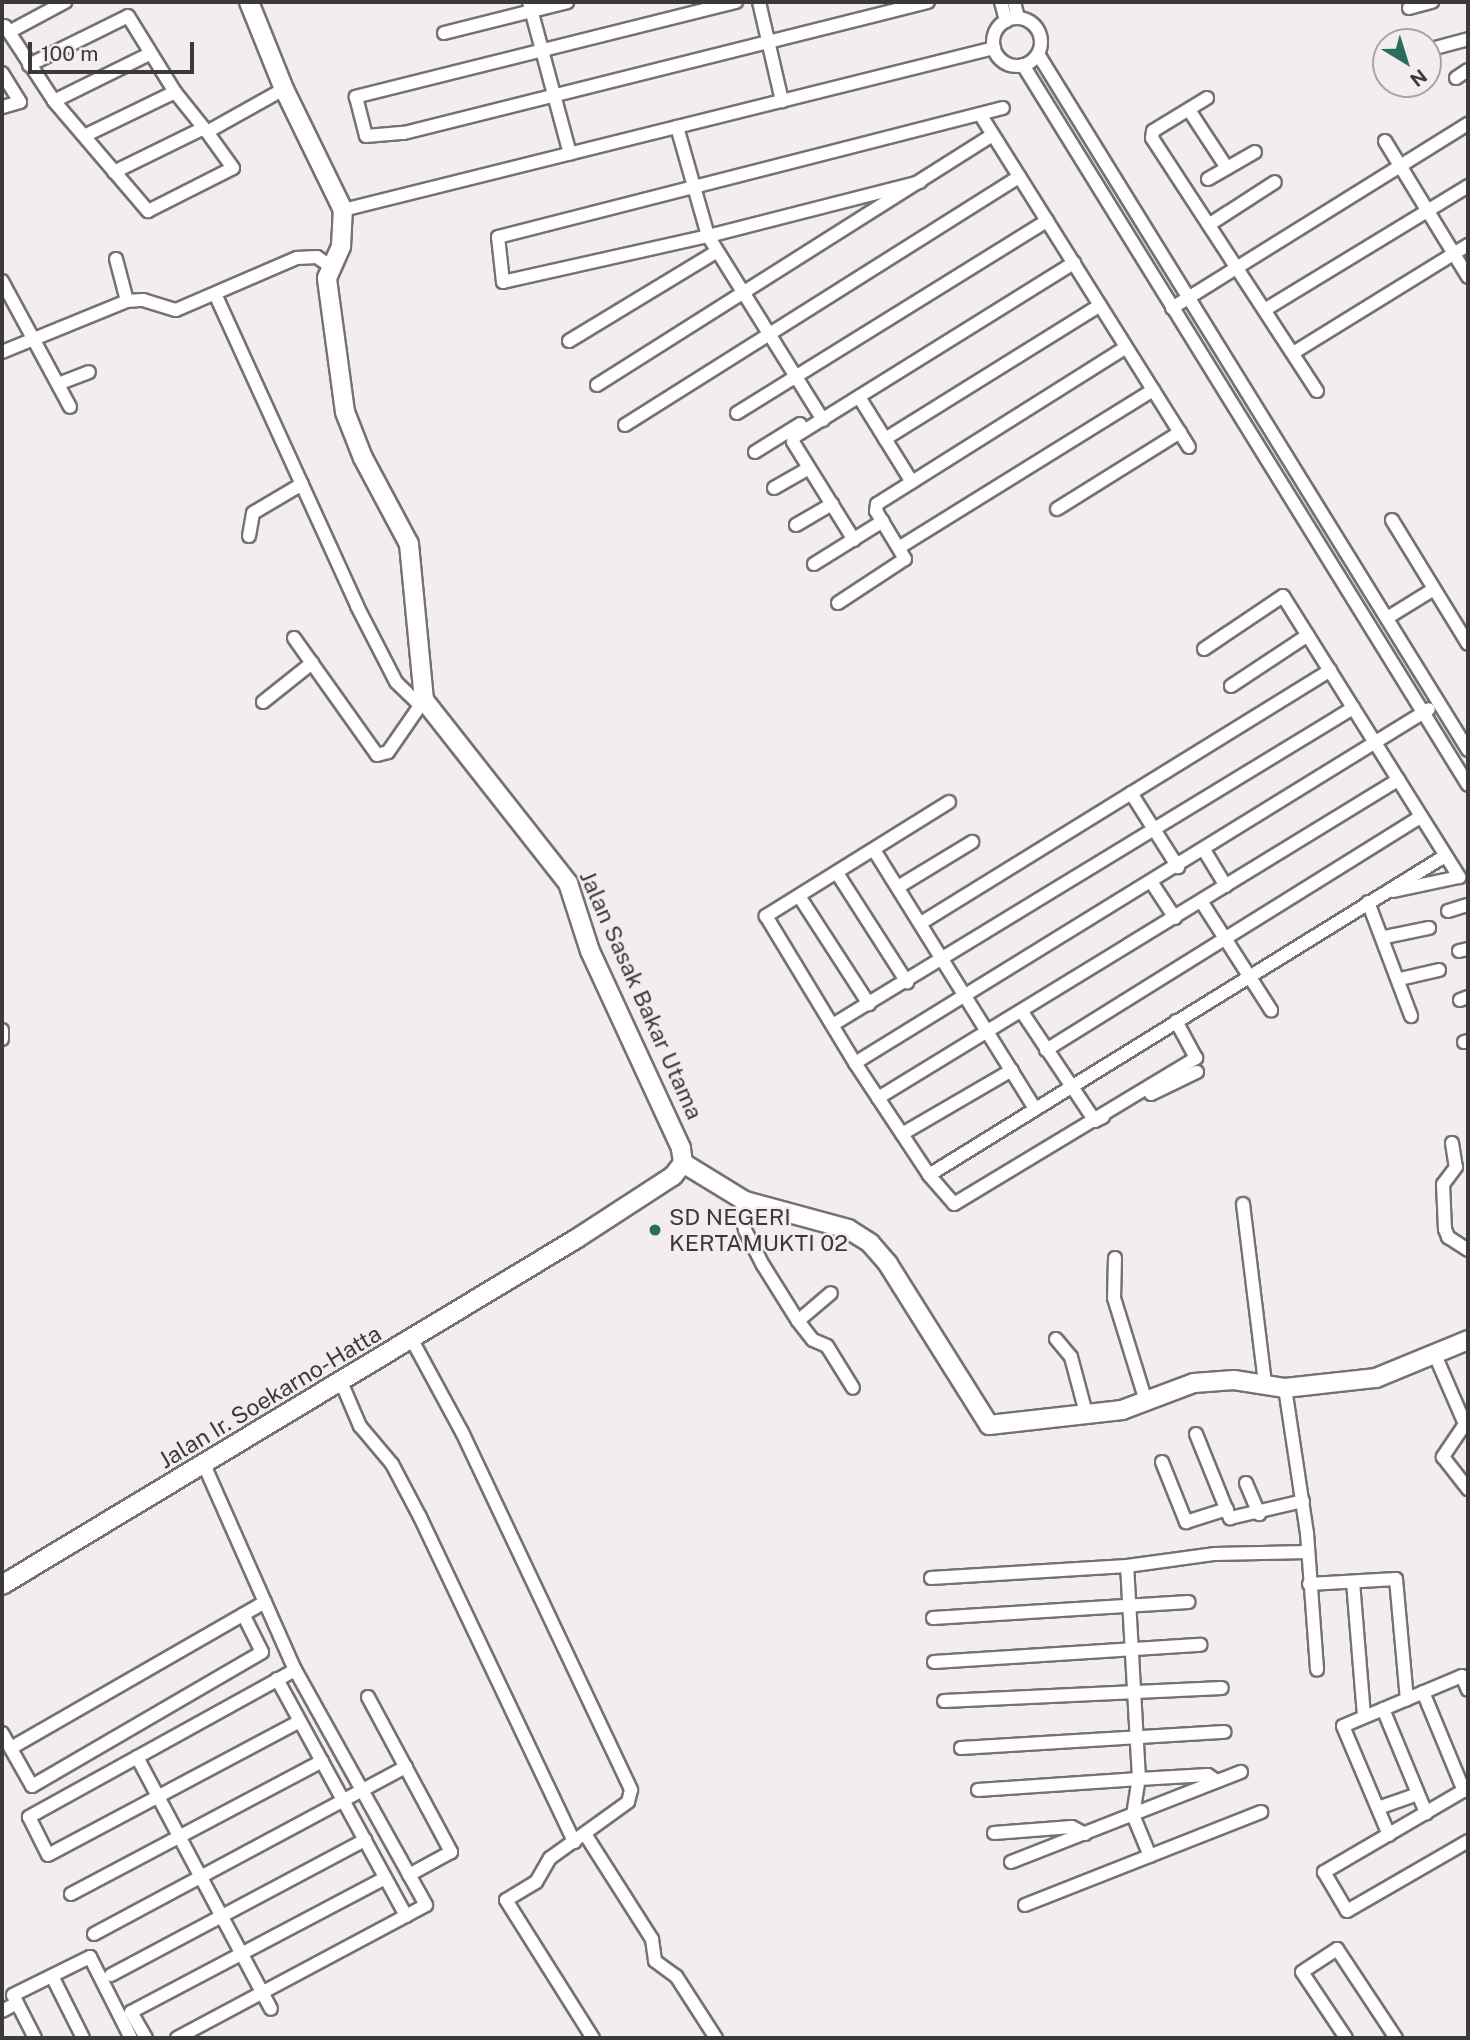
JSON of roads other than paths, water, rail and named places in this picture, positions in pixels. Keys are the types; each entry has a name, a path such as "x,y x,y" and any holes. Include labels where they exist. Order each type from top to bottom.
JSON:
{"main road":[{"path":"249,2 284,89 343,210 327,278 352,436 411,553 426,705"},
{"name":"Jalan Sasak Bakar Utama","path":"426,705 568,883 590,951 681,1148 683,1163"},
{"path":"683,1163 745,1201 848,1229 870,1243 922,1317 986,1424 1009,1425 1122,1410 1145,1398 1194,1383 1265,1382 1285,1388 1376,1378 1435,1356 1468,1340"},
{"name":"Jalan Ir. Soekarno-Hatta","path":"2,1585 342,1384 569,1244 673,1176 683,1163"}],"street":[{"path":"29,65 128,16 149,54 175,92 233,169 148,211 86,135 54,101 29,65 7,29 65,2"},
{"path":"443,33 530,6 567,2"},
{"path":"736,2 356,97 366,136 398,134 556,97 928,2"},
{"path":"759,2 782,101"},
{"path":"1001,2 1012,19 1038,30 1038,54 1468,750"},
{"path":"1014,2 1012,19 994,35 994,48 1005,62 1023,65 1038,54"},
{"path":"1409,8 1432,2"},
{"path":"530,6 570,154"},
{"path":"1442,46 1468,39"},
{"path":"343,210 994,48"},
{"path":"54,101 149,54"},
{"path":"1023,65 1468,785"},
{"path":"1455,78 1468,70"},
{"path":"2,73 20,102 2,107"},
{"path":"114,172 205,130 284,89"},
{"path":"86,135 175,92"},
{"path":"1207,98 1153,131 1152,138 1238,265 1317,391"},
{"path":"920,182 708,236 503,283 499,237 692,184 1003,108"},
{"path":"1189,110 1227,168"},
{"path":"980,114 1189,447"},
{"path":"1172,308 1468,124"},
{"path":"677,127 708,236 820,416"},
{"path":"597,385 993,135"},
{"path":"1385,141 1468,277"},
{"path":"1208,179 1255,152"},
{"path":"625,425 1020,177"},
{"path":"1210,224 1275,182"},
{"path":"1266,309 1468,186"},
{"path":"737,413 1047,221"},
{"path":"1293,353 1468,245"},
{"path":"569,341 716,251"},
{"path":"2,352 37,340 127,301 143,300 176,310 216,296 297,258 317,257 333,261"},
{"path":"116,260 127,301"},
{"path":"755,452 859,397 1074,263"},
{"path":"2,281 37,340 70,407"},
{"path":"216,296 385,662 396,682 426,705 380,756 294,638"},
{"path":"885,439 1100,305"},
{"path":"838,603 904,561 900,547 883,522 877,504 1126,347"},
{"path":"58,384 89,372"},
{"path":"900,547 1153,390"},
{"path":"859,397 912,482"},
{"path":"820,416 792,439 854,540"},
{"path":"1058,509 1180,432"},
{"path":"774,488 809,468"},
{"path":"249,536 253,513 302,484"},
{"path":"796,525 832,504"},
{"path":"1392,520 1468,644"},
{"path":"814,565 883,522"},
{"path":"1387,618 1434,589"},
{"path":"1204,649 1283,596 1459,877 1384,893"},
{"path":"1231,686 1308,635"},
{"path":"263,702 312,663"},
{"path":"921,923 1330,670"},
{"path":"855,1063 968,997 1438,703"},
{"path":"834,1024 944,960 1353,708"},
{"path":"878,1098 990,1032 1398,780"},
{"path":"1131,793 1178,867"},
{"path":"949,802 766,916 834,1024 855,1063 929,1175 954,1204 1196,1058 1176,1021"},
{"path":"1046,1050 1421,817"},
{"path":"898,887 972,842"},
{"path":"874,850 990,1032 1034,1107"},
{"path":"1204,850 1226,886"},
{"path":"929,1175 1034,1107 1250,978 1445,856"},
{"path":"836,873 906,982"},
{"path":"1152,883 1175,918"},
{"path":"799,896 869,1004"},
{"path":"1201,901 1271,1010"},
{"path":"1368,902 1385,937 1411,1016"},
{"path":"1448,911 1468,905"},
{"path":"1385,937 1429,928"},
{"path":"1400,979 1439,970"},
{"path":"1022,1012 1095,1121"},
{"path":"2,1030 2,1039"},
{"path":"902,1134 1012,1070"},
{"path":"1095,1121 1197,1072"},
{"path":"1452,1143 1456,1167 1443,1184 1445,1229 1448,1237 1468,1250"},
{"path":"745,1201 741,1211 745,1230 798,1321 813,1340 827,1346 853,1388"},
{"path":"1243,1204 1265,1382"},
{"path":"1115,1258 1114,1298 1145,1398"},
{"path":"798,1321 831,1293"},
{"path":"1056,1339 1071,1357 1086,1413"},
{"path":"412,1340 462,1432 630,1785 628,1802 550,1858 536,1882 511,1895 506,1904 593,2038"},
{"path":"1435,1356 1465,1424 1443,1457 1468,1489"},
{"path":"342,1384 360,1426 392,1464 420,1517 579,1838 652,1939 655,1961 676,1976 716,2038"},
{"path":"1285,1388 1303,1501 1317,1670"},
{"path":"1196,1434 1230,1518 1259,1514 1303,1501"},
{"path":"1162,1462 1186,1522 1227,1509"},
{"path":"177,2038 426,1905 295,1670 204,1465"},
{"path":"1246,1483 1259,1514"},
{"path":"931,1578 1127,1566 1307,1542"},
{"path":"1127,1566 1139,1779 1133,1815 1150,1856"},
{"path":"1353,1582 1364,1717"},
{"path":"1309,1584 1398,1582 1407,1699"},
{"path":"11,1748 265,1602"},
{"path":"933,1618 1188,1602"},
{"path":"2,1733 32,1786 262,1652 243,1614"},
{"path":"934,1662 1200,1645"},
{"path":"295,1670 29,1817 48,1855 300,1721"},
{"path":"1389,1835 1343,1726 1462,1676 1468,1690"},
{"path":"277,1679 406,1916"},
{"path":"944,1701 1222,1688"},
{"path":"1423,1692 1466,1790 1324,1872 1347,1911 1468,1841"},
{"path":"368,1697 451,1852 409,1875"},
{"path":"1383,1709 1426,1813"},
{"path":"961,1748 1224,1732"},
{"path":"137,1757 271,2009"},
{"path":"71,1894 322,1762"},
{"path":"94,1934 406,1767"},
{"path":"1011,1862 1241,1772"},
{"path":"978,1790 1208,1775 1217,1781"},
{"path":"1378,1808 1418,1794"},
{"path":"1025,1905 1261,1812"},
{"path":"994,1833 1072,1827 1085,1834"},
{"path":"111,1975 365,1840"},
{"path":"146,2038 131,2012 385,1878"},
{"path":"1346,2038 1302,1972 1338,1949 1396,2038"},
{"path":"35,2038 13,1995 90,1957 131,2038"},
{"path":"52,1976 83,2038"},
{"path":"2,2011 17,2004"}],"place":[{"name":"SD NEGERI KERTAMUKTI 02","path":"655,1230"}]}
